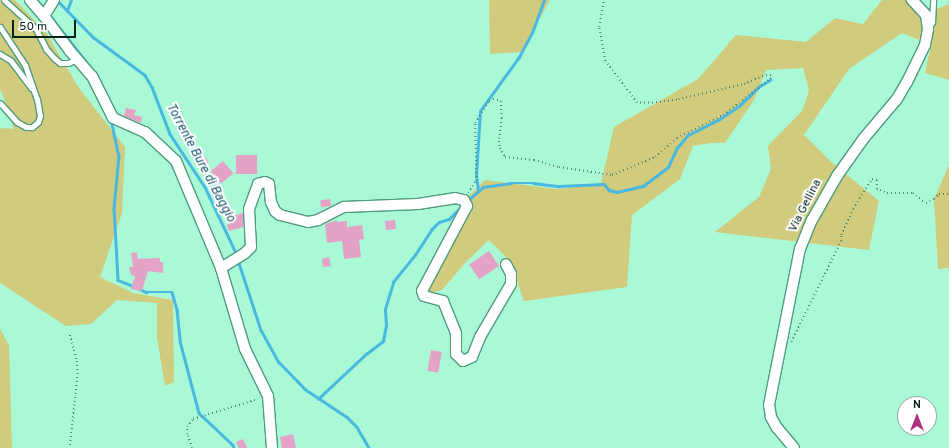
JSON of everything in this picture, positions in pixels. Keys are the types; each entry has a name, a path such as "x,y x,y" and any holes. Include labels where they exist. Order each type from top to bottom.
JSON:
{"street":[{"path":"30,0 49,8 77,59 92,76 113,118 145,132 176,161 224,266 242,340 268,396 272,448"},
{"path":"912,0 926,15 928,29"},
{"name":"Via Gellina","path":"794,448 777,428 771,417 769,405 800,250 812,220 840,171 864,138 897,99 907,82 925,45 928,29"},
{"path":"224,266 249,250 251,243 251,200 258,184 265,182 269,184 271,202 275,210 280,215 308,222 318,220 344,207 418,204 455,198 464,200 467,206 422,291 424,296 443,301 456,334 456,354 462,361 472,357 480,338 511,284 511,274 506,264"}],"lane":[{"path":"4,0 36,29 46,49 54,58 60,62 68,63 77,59"},
{"path":"928,29 932,22 933,0"},
{"path":"0,27 25,64 37,99 40,116 38,122 32,127 26,127 18,122 0,103"},
{"path":"0,54 12,61 25,78 37,99"}],"path":[{"path":"464,200 476,181 475,122 489,101 493,99 501,101 502,118 499,141 500,148 505,157 534,160 553,166 612,175 648,161 665,150 678,138 723,115 770,79 771,76 767,75 742,85 677,100 644,104 637,103 605,61 599,27 604,0"},
{"path":"791,343 841,240 841,235 853,209 872,179 877,180 877,189 887,193 913,193 926,203 934,199 939,194 949,194"},
{"path":"70,335 77,360 78,373 70,448"},
{"path":"192,448 187,434 187,428 193,419 268,396"}],"shaded area":[{"path":"0,0 15,0 45,31 79,88 125,147 122,213 100,277 133,293 173,300 174,382 165,386 157,338 157,303 117,300 91,324 66,326 0,283 0,128 14,129 0,90"},
{"path":"489,0 550,0 521,52 490,54"},
{"path":"882,0 917,0 931,11 949,4 949,80 925,73 931,45 902,33 849,69 804,135 830,161 879,201 869,250 715,232 759,197 771,169 768,146 802,111 809,91 803,68 766,70 754,100 725,143 710,143 693,146 680,179 632,215 627,287 524,301 510,261 489,240 466,262 442,290 428,293 426,282 441,244 468,197 485,180 557,189 601,183 614,127 698,79 736,35 806,42 835,18 863,24"},
{"path":"949,165 949,268 938,269 934,199"},
{"path":"0,329 9,345 12,448 0,448"}],"building":[{"path":"126,108 136,110 134,115 142,117 141,123 124,116"},
{"path":"200,152 209,162 203,167 194,157"},
{"path":"236,155 257,155 257,174 236,174"},
{"path":"223,161 233,173 221,184 211,171"},
{"path":"330,199 331,206 321,207 320,200"},
{"path":"243,213 243,227 229,231 227,225 231,222 230,217"},
{"path":"337,220 337,222 347,221 347,227 362,225 364,239 359,240 361,257 344,259 342,241 327,243 325,224"},
{"path":"395,220 396,229 386,230 385,221"},
{"path":"489,251 499,266 479,279 469,264"},
{"path":"137,252 138,259 160,258 160,262 163,262 163,273 148,271 142,291 131,289 135,276 131,275 129,267 133,267 131,253"},
{"path":"329,257 331,266 323,267 322,259"},
{"path":"431,350 442,352 438,373 427,371"},
{"path":"293,434 296,448 282,448 280,437"},
{"path":"243,439 247,448 239,448 236,442"}],"waterway":[{"path":"37,0 41,5"},
{"name":"Torrente Bure di Baggio","path":"57,0 93,37 145,75 152,87 170,134 205,187 237,255"},
{"path":"67,11 71,0"},
{"path":"478,190 476,176 480,111 519,57 532,33 544,0"},
{"path":"52,18 92,69"},
{"path":"467,201 483,187 511,183 533,183 559,186 604,184 609,190 617,192 643,186 668,167 677,148 688,135 718,120 740,105 760,86 770,80"},
{"path":"112,124 119,156 114,208 118,280 135,287"},
{"path":"318,399 366,354 383,341 386,325 385,309 393,282 415,255 431,230 439,222 449,219 462,206"},
{"name":"Torrente Bure di Baggio","path":"238,260 261,330 279,362 305,389 347,417 357,427 369,448"},
{"path":"140,289 146,292 172,292 177,310 180,341 199,413 233,445 234,448"}]}
